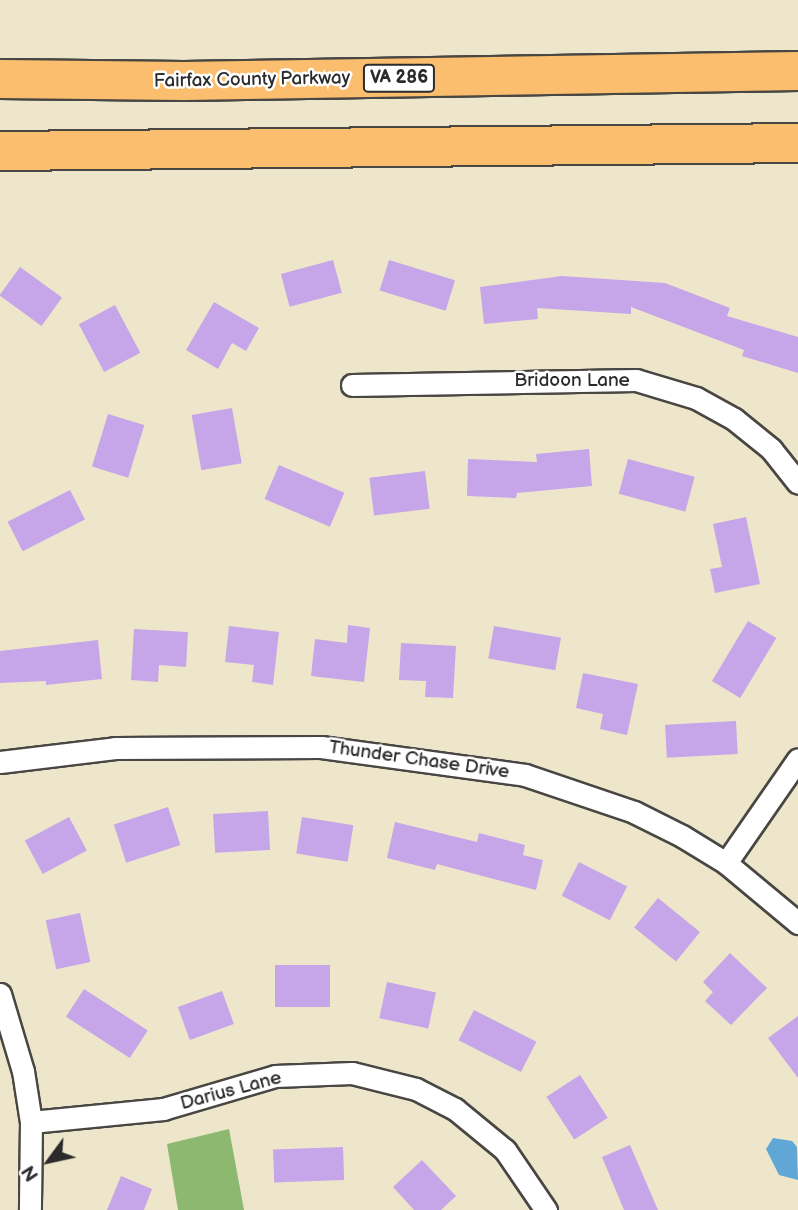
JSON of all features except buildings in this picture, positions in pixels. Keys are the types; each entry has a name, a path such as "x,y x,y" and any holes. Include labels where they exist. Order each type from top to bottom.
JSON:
{"highway":[{"name":"Fairfax County Parkway","path":"0,79 184,81 798,71"},
{"path":"0,151 798,144"}],"street":[{"name":"Bridoon Lane","path":"352,385 636,380 676,390 716,407 771,449 795,474"},
{"name":"Thunder Chase Drive","path":"0,762 115,748 210,744 321,747 431,759 571,788 634,812 726,863 798,923"},
{"path":"726,863 798,759"},
{"path":"0,995 23,1070 31,1122 30,1210"},
{"name":"Darius Lane","path":"31,1122 163,1109 275,1076 352,1073 416,1089 455,1109 505,1150 546,1210"}],"green space":[{"path":"229,1129 244,1210 178,1210 167,1144"}],"water":[{"path":"773,1138 792,1141 797,1147 798,1180 779,1175 766,1149"}]}
